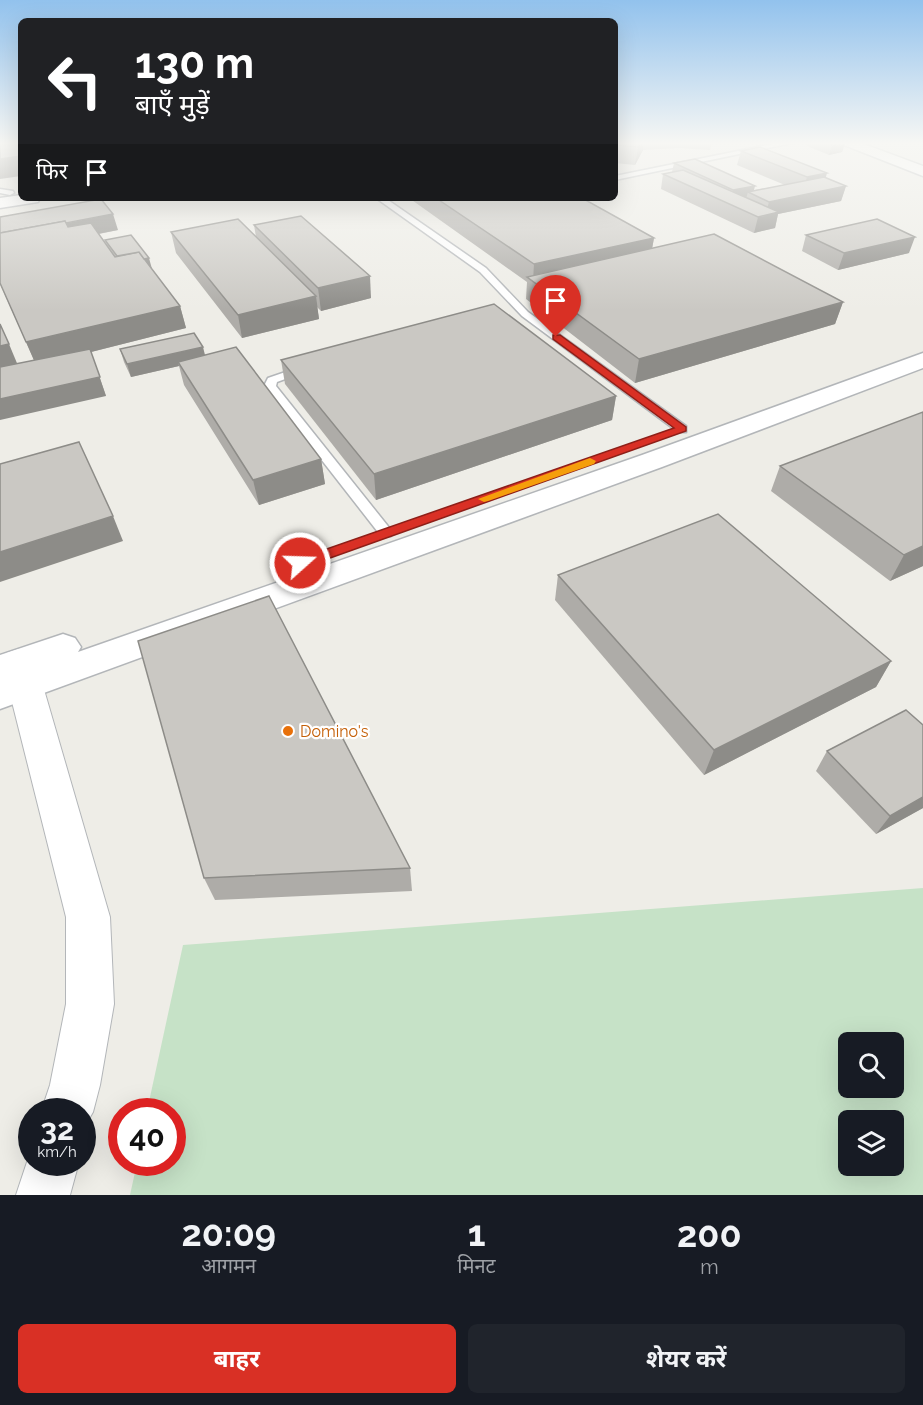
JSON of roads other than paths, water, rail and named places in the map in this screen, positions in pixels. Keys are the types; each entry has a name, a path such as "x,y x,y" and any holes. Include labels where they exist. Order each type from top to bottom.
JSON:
{"street":[{"path":"11,678 386,533 923,342"},
{"path":"11,678 609,476 923,360"},
{"path":"11,678 88,917 90,1004 72,1098"},
{"path":"43,1195 48,1176"}],"lane":[{"path":"384,201 483,270 525,314 682,429"},
{"path":"514,317 525,314"},
{"path":"312,366 277,376 272,380 270,386 386,533"}],"place":[{"name":"Domino's","path":"288,731"}]}
